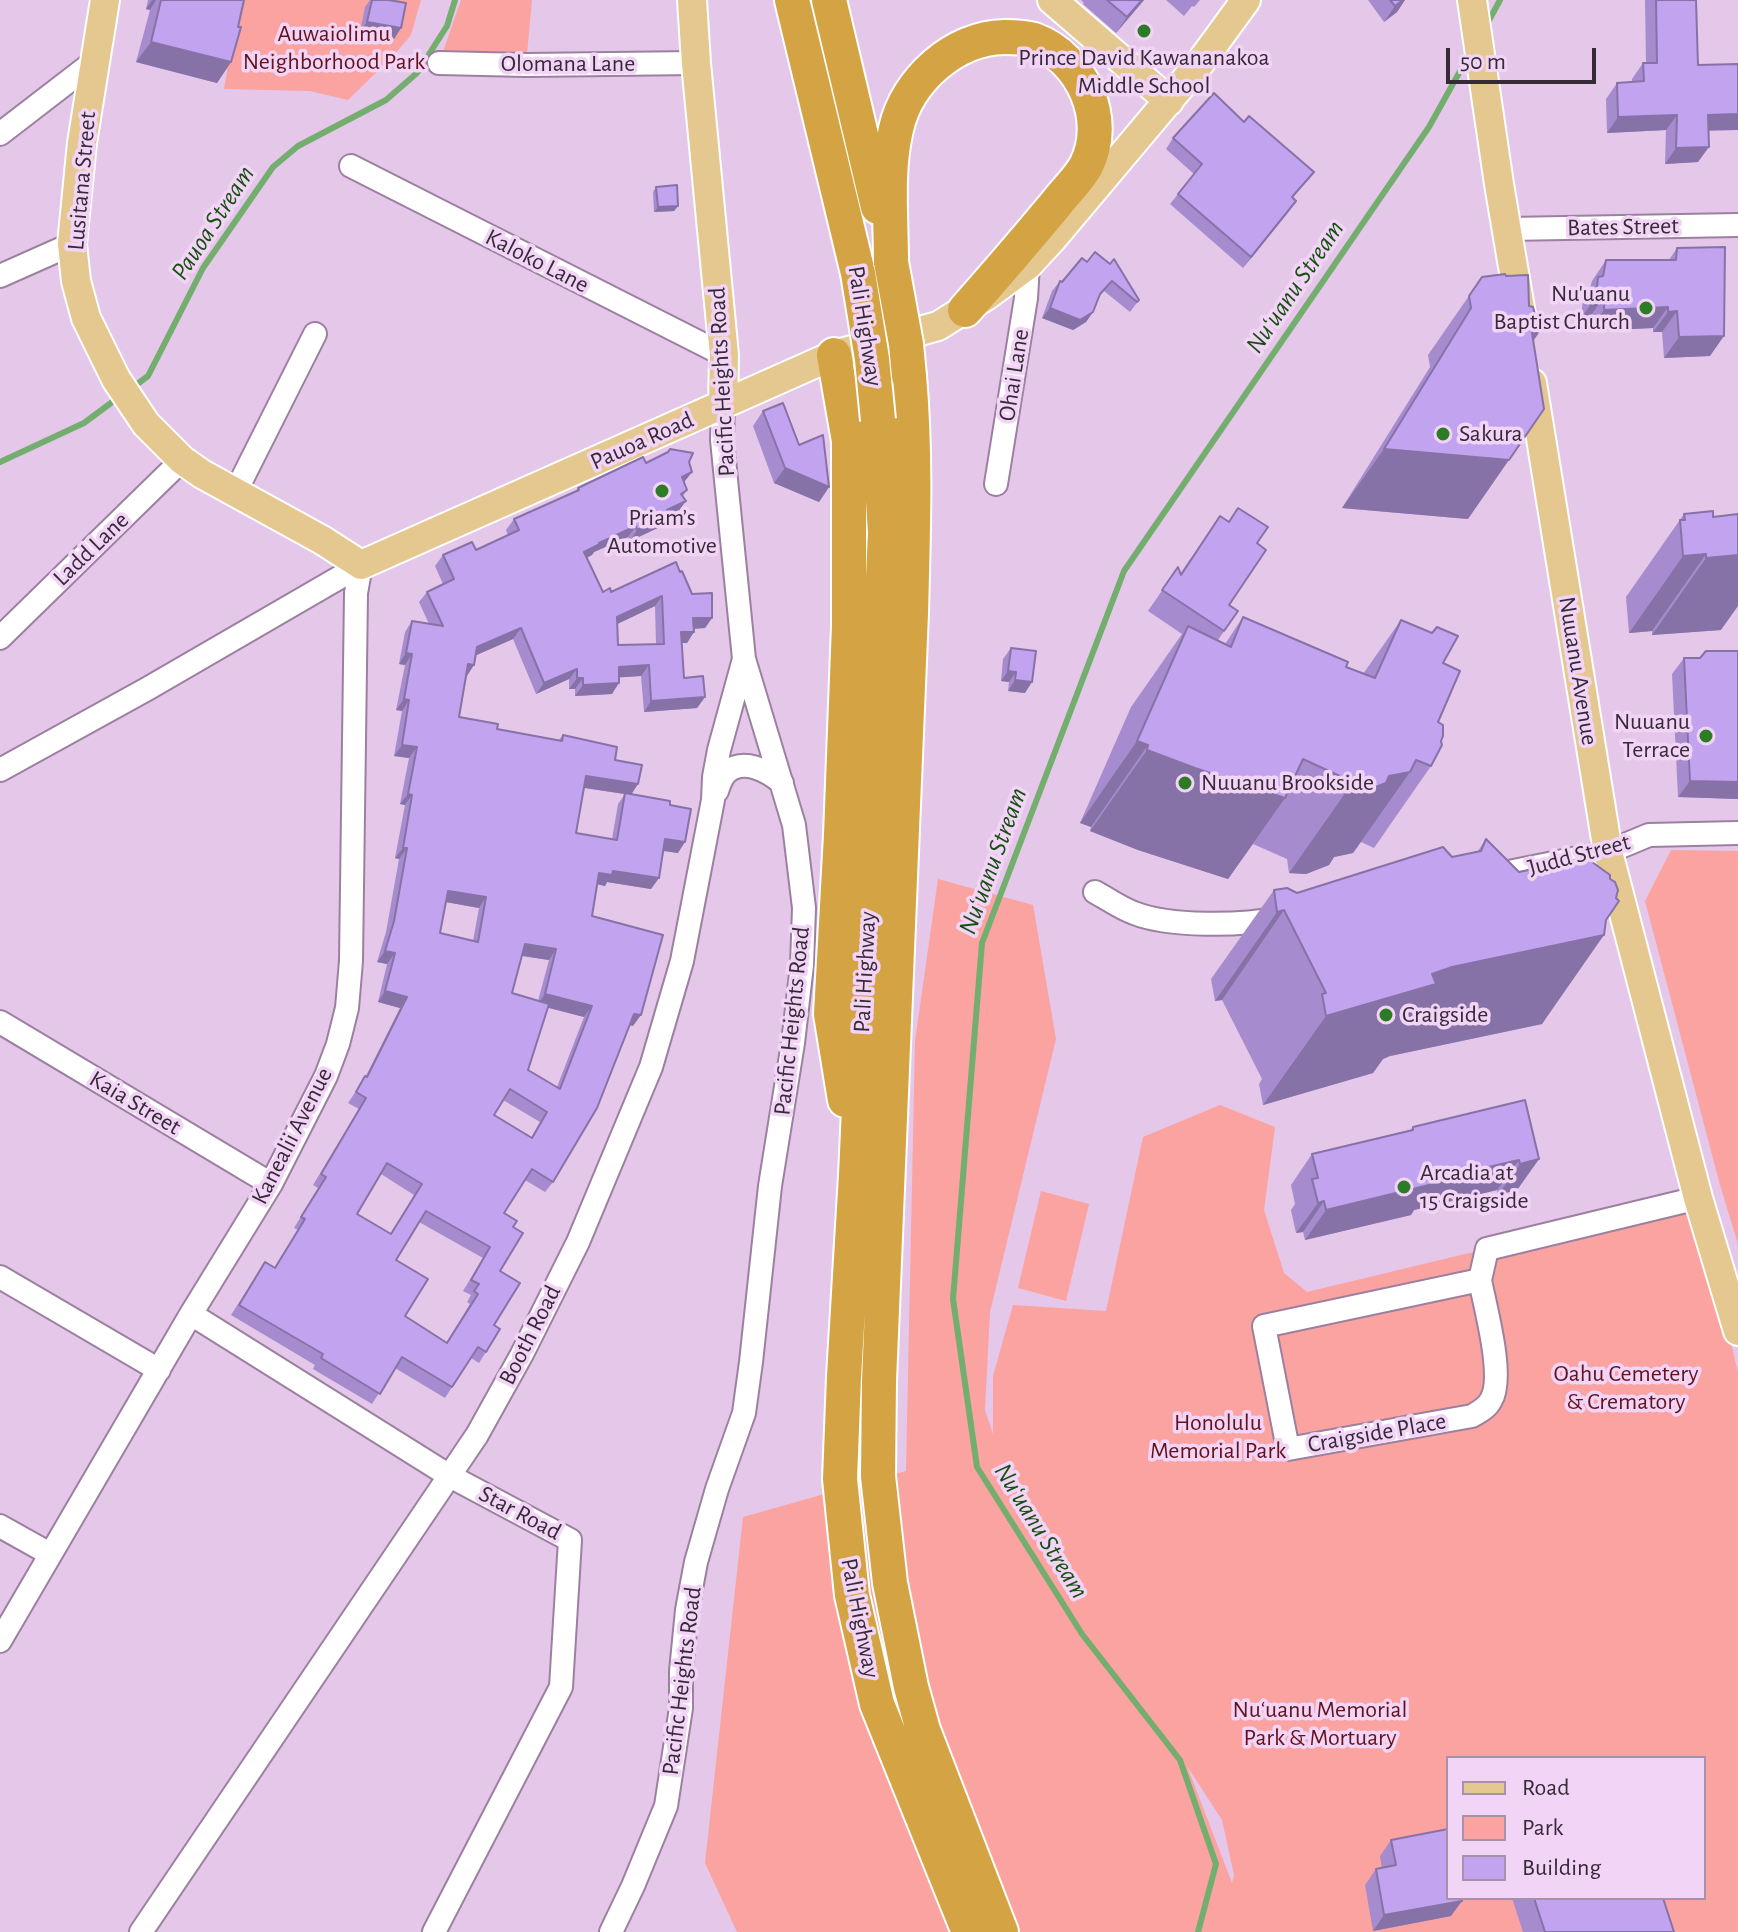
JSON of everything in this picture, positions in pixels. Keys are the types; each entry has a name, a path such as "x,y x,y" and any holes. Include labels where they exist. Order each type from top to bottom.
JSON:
{"highway":[{"name":"Pali Highway","path":"792,0 858,273 872,359 885,533 840,1479 852,1595 877,1704 969,1932"},
{"name":"Pali Highway","path":"829,0 891,262 906,344 912,413 911,613 878,1476 890,1583 911,1687 923,1730 1001,1932"},
{"path":"891,262 890,179 896,127 920,81 956,50 994,37 1024,38 1054,51 1081,80 1089,95 1095,118 1093,144 1086,166 965,310"},
{"path":"834,355 849,441 849,625 831,1014 856,1175"}],"main road":[{"name":"Lusitana Street","path":"105,0 82,143 72,244 76,281 86,318 116,379 146,424 182,460 361,565"},
{"name":"Pacific Heights Road","path":"692,0 724,355 723,405"},
{"path":"1052,0 1169,101"},
{"name":"Pauoa Road","path":"361,565 834,355 938,326 965,310 1028,265 1068,221 1200,63 1246,0"},
{"name":"Nuuanu Avenue","path":"1472,3 1608,852 1698,1198 1738,1331"}],"street":[{"path":"0,134 96,60"},
{"name":"Olomana Lane","path":"439,63 696,63"},
{"name":"Kaloko Lane","path":"351,166 724,355"},
{"name":"Bates Street","path":"1508,229 1738,225"},
{"path":"0,276 72,244"},
{"name":"Ohai Lane","path":"996,484 1026,298 1028,265"},
{"path":"235,493 315,334"},
{"name":"Pacific Heights Road","path":"611,1932 666,1806 681,1708 687,1610 696,1562 744,1413 770,1186 802,965 804,908 794,825 744,659 722,440 723,405"},
{"name":"Ladd Lane","path":"0,638 182,460"},
{"name":"Pauoa Road","path":"0,770 361,565"},
{"name":"Kanealii Avenue","path":"0,1641 191,1314 271,1184 326,1076 338,1044 347,1008 351,961 356,593 361,565"},
{"name":"Booth Road","path":"141,1932 477,1435 578,1242 635,1108 665,1022 682,961 713,800 719,750 744,659"},
{"path":"713,800 722,778 729,770 748,766 757,768 767,771 782,783"},
{"name":"Judd Street","path":"1476,879 1608,852 1649,835 1738,833"},
{"path":"1095,892 1134,914 1180,924 1263,921 1294,915"},
{"name":"Kaia Street","path":"0,1022 271,1184"},
{"path":"1480,1280 1487,1249 1698,1198"},
{"path":"0,1277 159,1370"},
{"name":"Craigside Place","path":"1480,1280 1496,1365 1493,1397 1484,1409 1472,1416 1288,1449 1264,1326 1480,1280"},
{"name":"Star Road","path":"191,1314 451,1476 570,1540 561,1687 434,1932"},
{"path":"0,1526 50,1554"}],"green space":[{"name":"Auwaiolimu Neighborhood Park","path":"239,0 421,0 411,35 348,100 310,91 224,89"},
{"name":"Auwaiolimu Neighborhood Park","path":"461,0 532,0 526,65 439,63"},
{"path":"1671,850 1738,851 1738,1244 1645,901"},
{"path":"938,879 1033,905 1056,1039 990,1312 985,1410 993,1434 993,1376 1013,1305 1106,1311 1143,1137 1220,1105 1275,1127 1264,1210 1284,1273 1307,1292 1698,1198 1738,1373 1738,1932 737,1932 705,1863 743,1517 906,1471 915,1041","holes":["1187,1766 1222,1820 1234,1875 1232,1883"]},
{"path":"1041,1191 1089,1204 1066,1301 1018,1288"}],"building":[{"path":"161,0 244,0 238,27 241,27 231,62 151,42"},
{"path":"372,0 406,3 401,28 367,22"},
{"path":"1107,0 1142,0 1127,17"},
{"path":"1656,0 1696,0 1698,65 1738,64 1738,114 1708,115 1709,147 1676,148 1677,115 1618,117 1617,83 1644,81 1643,63 1657,63"},
{"path":"1214,93 1244,122 1249,116 1314,172 1292,197 1296,201 1251,257 1178,194 1202,164 1173,138"},
{"path":"677,185 678,206 658,207 656,187"},
{"path":"1725,247 1724,336 1679,337 1677,311 1668,312 1668,307 1604,310 1604,297 1596,297 1598,277 1603,276 1606,260 1676,260 1677,248"},
{"path":"1095,252 1110,264 1114,259 1139,300 1137,302 1112,281 1100,294 1093,312 1080,320 1050,308 1060,281 1082,258 1087,262"},
{"path":"1528,275 1529,306 1533,307 1540,331 1532,333 1544,409 1509,460 1384,449 1471,308 1469,296 1482,277"},
{"path":"783,403 799,445 823,435 829,487 785,468 763,411"},
{"path":"670,449 693,453 689,462 692,472 682,477 687,490 681,494 686,501 667,510 670,515 637,530 636,526 584,552 603,592 610,588 611,592 676,562 692,594 712,593 712,618 693,618 694,632 681,632 684,678 703,676 705,697 651,701 649,665 619,667 619,683 583,685 583,678 577,678 577,669 544,683 521,628 477,647 474,665 468,664 459,717 498,724 497,729 562,741 563,735 617,747 615,760 642,765 638,784 586,776 576,833 617,840 625,793 670,801 670,805 691,809 685,842 665,839 659,878 613,871 612,875 599,873 592,916 663,935 641,1015 634,1014 597,1108 553,1182 532,1169 504,1213 517,1221 513,1227 523,1233 500,1271 520,1283 494,1325 500,1329 486,1352 478,1347 452,1387 402,1357 380,1394 321,1358 323,1354 239,1305 265,1262 275,1268 305,1219 301,1217 326,1177 321,1174 366,1098 356,1092 367,1077 407,997 385,991 395,953 385,951 394,921 407,848 403,848 412,795 408,794 417,747 402,745 409,700 404,699 412,654 406,653 412,621 443,626 427,592 454,579 443,555 472,542 476,550 519,530 514,519 643,457 646,463","holes":["662,596 664,644 618,645 617,617","448,891 486,897 478,942 440,933","525,944 556,949 545,994 592,1006 560,1089 528,1070 549,1004 512,993","510,1089 547,1112 532,1138 494,1115","387,1163 422,1184 391,1234 357,1214","426,1211 490,1247 471,1280 479,1284 474,1291 478,1294 447,1343 405,1316 428,1279 396,1260"]},
{"path":"1238,508 1268,527 1257,543 1266,550 1229,605 1238,611 1224,631 1162,590 1178,567 1181,575 1220,516 1229,522"},
{"path":"1713,511 1713,517 1738,514 1738,555 1706,558 1706,554 1683,556 1680,520 1685,520 1684,514"},
{"path":"1243,617 1348,662 1346,667 1375,678 1401,620 1432,633 1437,627 1458,636 1443,663 1460,671 1438,722 1443,725 1442,745 1431,766 1416,760 1410,772 1389,776 1386,783 1363,792 1346,792 1344,778 1303,759 1285,798 1147,750 1148,745 1137,741 1188,626 1231,647"},
{"path":"1011,648 1036,651 1032,682 1015,680 1016,672 1008,671"},
{"name":"Nuuanu Terrace","path":"1706,651 1738,651 1738,782 1690,781 1684,658 1700,658"},
{"path":"1486,839 1519,872 1588,859 1610,875 1618,890 1616,898 1619,901 1606,920 1604,935 1452,967 1432,974 1436,984 1326,1016 1322,994 1326,993 1284,910 1277,912 1274,890 1287,888 1297,893 1443,847 1452,857 1481,851"},
{"path":"1525,1100 1539,1159 1520,1164 1519,1160 1432,1180 1433,1184 1326,1210 1324,1201 1318,1203 1312,1179 1318,1178 1312,1154"},
{"path":"1446,1829 1446,1900 1462,1901 1384,1915 1376,1869 1396,1865 1391,1840"},
{"path":"1535,1900 1664,1900 1674,1932 1545,1932"}],"waterway":[{"name":"Pauoa Stream","path":"132,388 148,376 203,268 273,167 298,146 386,100 417,73 447,26 455,0"},
{"name":"Nuʻuanu Stream","path":"1487,24 1500,0"},
{"name":"Nuʻuanu Stream","path":"1198,1932 1216,1864 1180,1760 1082,1634 977,1467 953,1299 982,943 1124,571 1429,127 1469,55"},
{"name":"Pauoa Stream","path":"0,462 84,423 119,397"}],"place":[{"name":"Prince David Kawananakoa Middle School","path":"1144,31"},
{"name":"Nu'uanu Baptist Church","path":"1646,308"},
{"name":"Sakura","path":"1443,434"},
{"name":"Priam’s Automotive","path":"662,491"},
{"name":"Nuuanu Terrace","path":"1706,736"},
{"name":"Nuuanu Brookside","path":"1185,783"},
{"name":"Craigside","path":"1386,1015"},
{"name":"Arcadia at 15 Craigside","path":"1404,1187"}],"park label":[{"name":"Oahu Cemetery & Crematory","path":"1626,1388"},
{"name":"Honolulu Memorial Park","path":"1218,1437"},
{"name":"Nuʻuanu Memorial Park & Mortuary","path":"1320,1724"}]}
